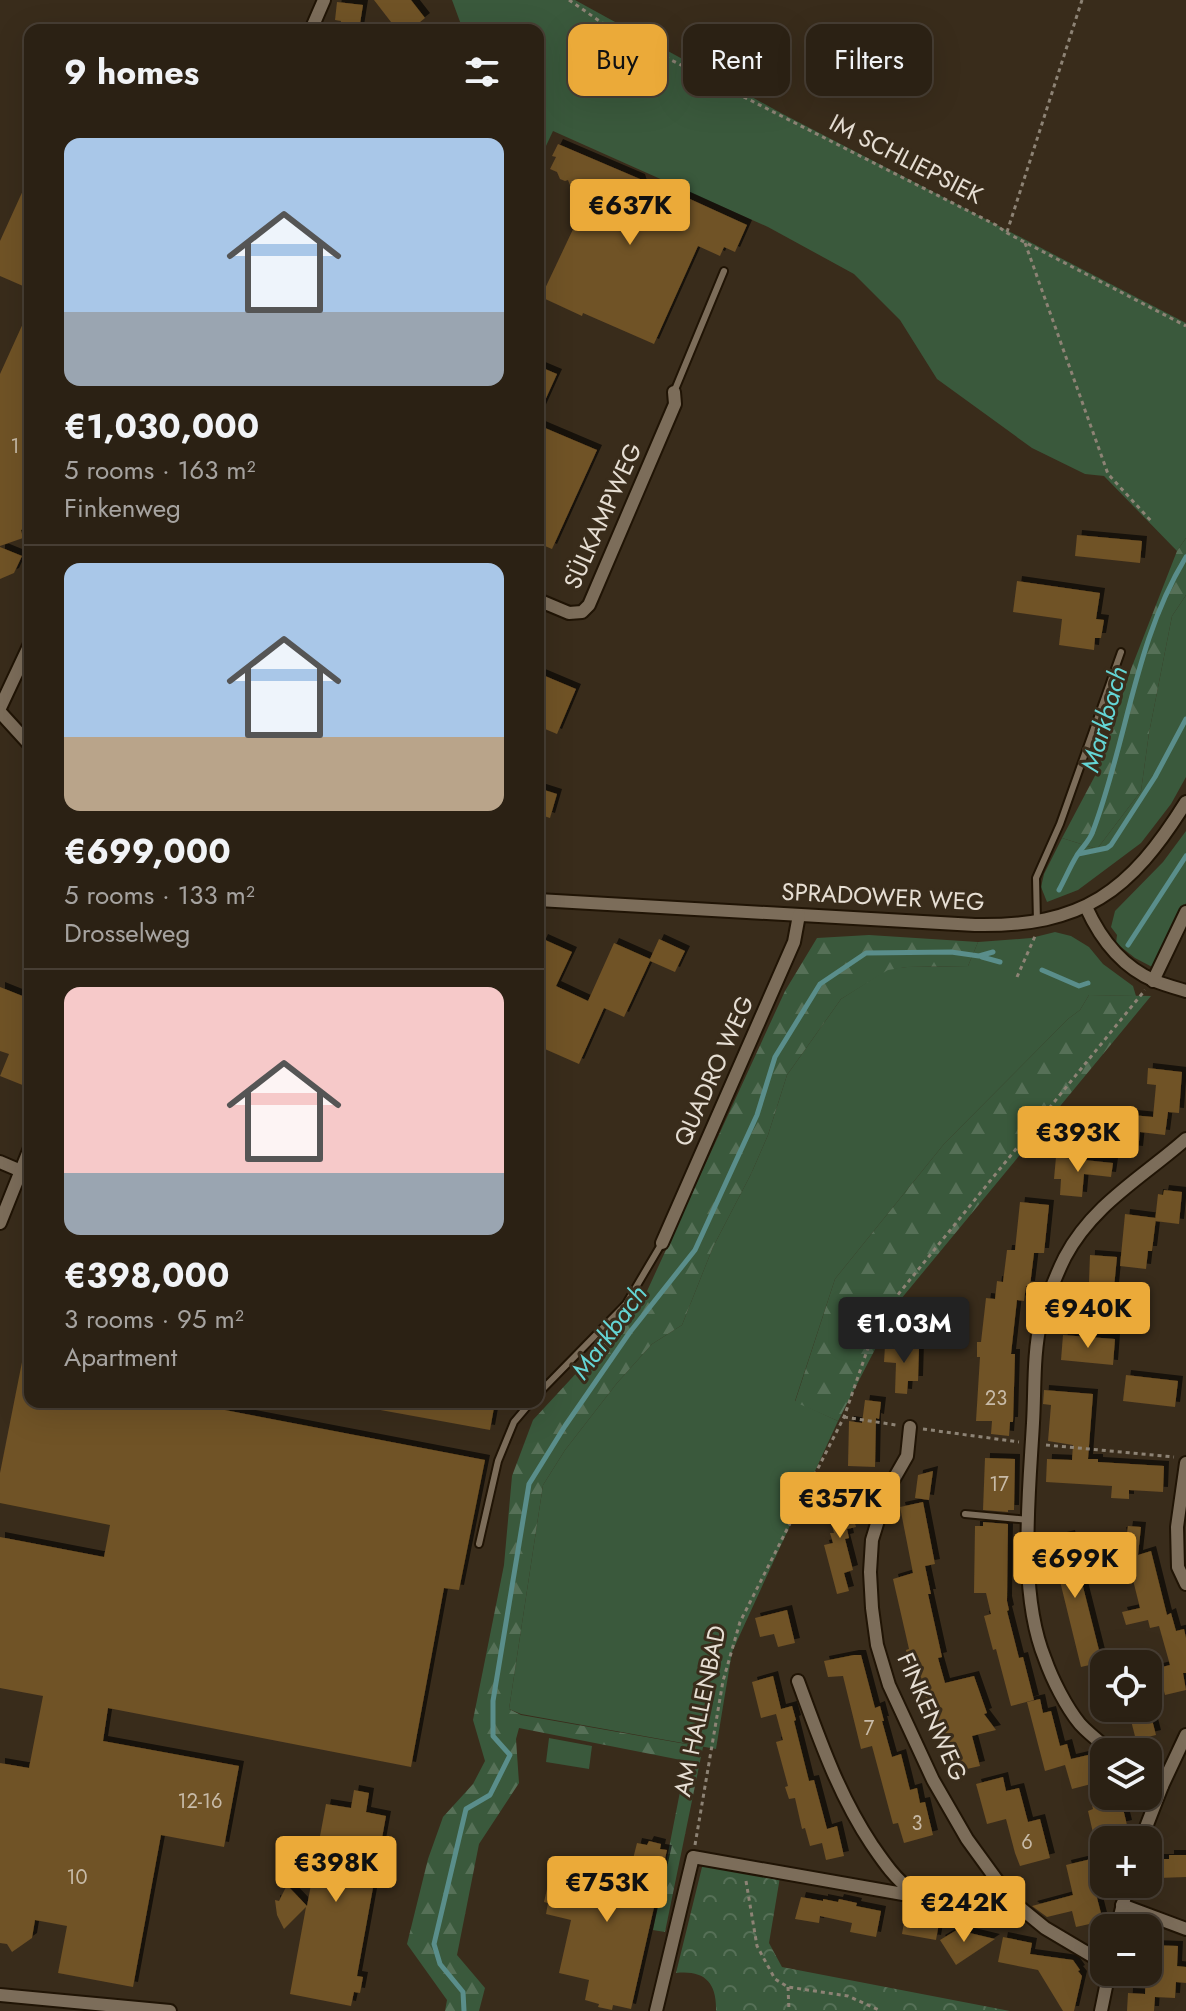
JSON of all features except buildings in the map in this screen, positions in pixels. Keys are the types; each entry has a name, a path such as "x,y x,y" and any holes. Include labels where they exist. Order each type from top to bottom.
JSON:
{"street":[{"path":"314,24 324,0"},
{"name":"SÜLKAMPWEG","path":"544,603 569,613 582,612 589,605 675,404 674,392"},
{"path":"24,657 0,710 24,738"},
{"name":"SPRADOWER WEG","path":"544,900 975,925 1006,926 1037,922 1086,907 1106,895 1147,858 1186,802"},
{"path":"1086,907 1096,929 1120,958 1153,981 1186,991"},
{"path":"1153,981 1186,912"},
{"name":"QUADRO WEG","path":"662,1243 794,942 799,915"},
{"path":"1096,1738 1079,1723 1060,1691 1044,1658 1033,1619 1028,1578 1029,1520 1036,1363 1041,1323 1051,1288 1066,1255 1092,1218 1127,1185 1186,1139"},
{"path":"0,1162 21,1171"},
{"path":"0,1223 24,1163"},
{"name":"FINKENWEG","path":"910,1427 907,1456 887,1491 872,1540 872,1608 877,1645 889,1685 933,1780 967,1839 1012,1901 1045,1928 1090,1955"},
{"path":"1186,1460 1177,1527 1178,1567 1186,1584"},
{"path":"798,1681 826,1757 852,1813 886,1866 908,1889 924,1898 992,1909 1012,1901"},
{"path":"1162,1786 1186,1735"},
{"path":"656,2011 693,1857 903,1894 908,1889"},
{"path":"1120,1914 1124,1898"},
{"path":"1122,1905 1186,1929"},
{"path":"1101,2011 1106,1986"},
{"path":"0,1995 170,2011"}],"lane":[{"path":"674,392 724,271"},
{"path":"1037,922 1036,878 1060,824 1121,652"},
{"path":"544,1388 626,1304 662,1243"},
{"path":"479,1544 498,1461 514,1422 526,1408"},
{"path":"965,1514 1029,1520"}],"path":[{"name":"IM SCHLIEPSIEK","path":"569,0 614,31 996,225 1186,326"},
{"path":"1007,233 1082,0"},
{"path":"1025,243 1108,474 1152,522"},
{"path":"1017,977 1036,938 1037,922"},
{"name":"AM HALLENBAD","path":"693,1857 723,1681 740,1622 844,1417 868,1348 896,1297 1153,981"},
{"path":"844,1417 1032,1444 1186,1460"},
{"path":"744,1865 757,1946 775,1979 788,1987 848,1996 881,2011"},
{"path":"788,1987 789,2011"}],"green space":[{"path":"452,0 575,0 619,24 568,24 568,96 667,96 667,50 683,59 683,96 750,96 1186,323 1186,538 1177,551 1104,476 1085,474 1032,448 937,379 900,320 854,274 768,227 553,131 544,150 544,24 461,24"},
{"path":"1186,538 1186,595 1172,616 1141,791 1097,849 1062,838 1097,772 1131,669 1177,551"},
{"path":"1186,595 1186,777 1171,804 1141,843 1078,890 1047,902 1041,887 1044,874 1062,838 1097,849 1141,791 1172,616"},
{"path":"1186,831 1186,903 1154,968 1116,943 1117,935 1111,927 1115,911 1163,862"},
{"path":"1055,932 1071,936 1089,947 1103,964 1133,986 1136,996 1089,995 1080,1010 944,1144 835,1279 795,1401 838,1421 732,1652 716,1749 521,1714 509,1709 543,1485 565,1450 617,1383 652,1344 682,1325 713,1247 768,1135 787,1075 841,999 888,969 968,966 978,942 1031,938"},
{"path":"869,935 978,942 968,966 888,970 841,999 787,1075 768,1135 713,1247 682,1325 652,1344 617,1383 565,1450 543,1485 509,1709 521,1715 703,1747 665,1932 653,1930 686,1761 519,1728 516,1739 519,1783 479,1844 457,1955 485,1988 479,2011 445,2011 447,2000 407,1944 428,1859 443,1817 473,1784 485,1761 473,1720 504,1565 512,1476 533,1420 642,1302 785,991 817,938"},
{"path":"1089,995 1151,996 901,1299 838,1421 795,1402 835,1279 944,1144 1080,1010"},
{"path":"549,1738 592,1746 589,1769 546,1762"},
{"path":"703,1863 780,1877 769,1943 782,1967 1010,2011 716,2011 714,1992 707,1980 694,1974 676,1973"}],"waterway":[{"name":"Markbach","path":"1059,890 1093,831 1143,656 1169,589 1186,557"},
{"path":"1078,854 1111,845 1155,777 1186,719"},
{"path":"1128,945 1186,856"},
{"name":"Markbach","path":"464,2011 463,1992 440,1964 434,1944 466,1809 490,1795 510,1755 493,1736 493,1701 529,1484 630,1332 695,1250 757,1115 775,1057 820,984 866,953 951,952 979,956 993,952"},
{"path":"982,957 1000,962"},
{"path":"1042,970 1079,986 1088,983"}]}
